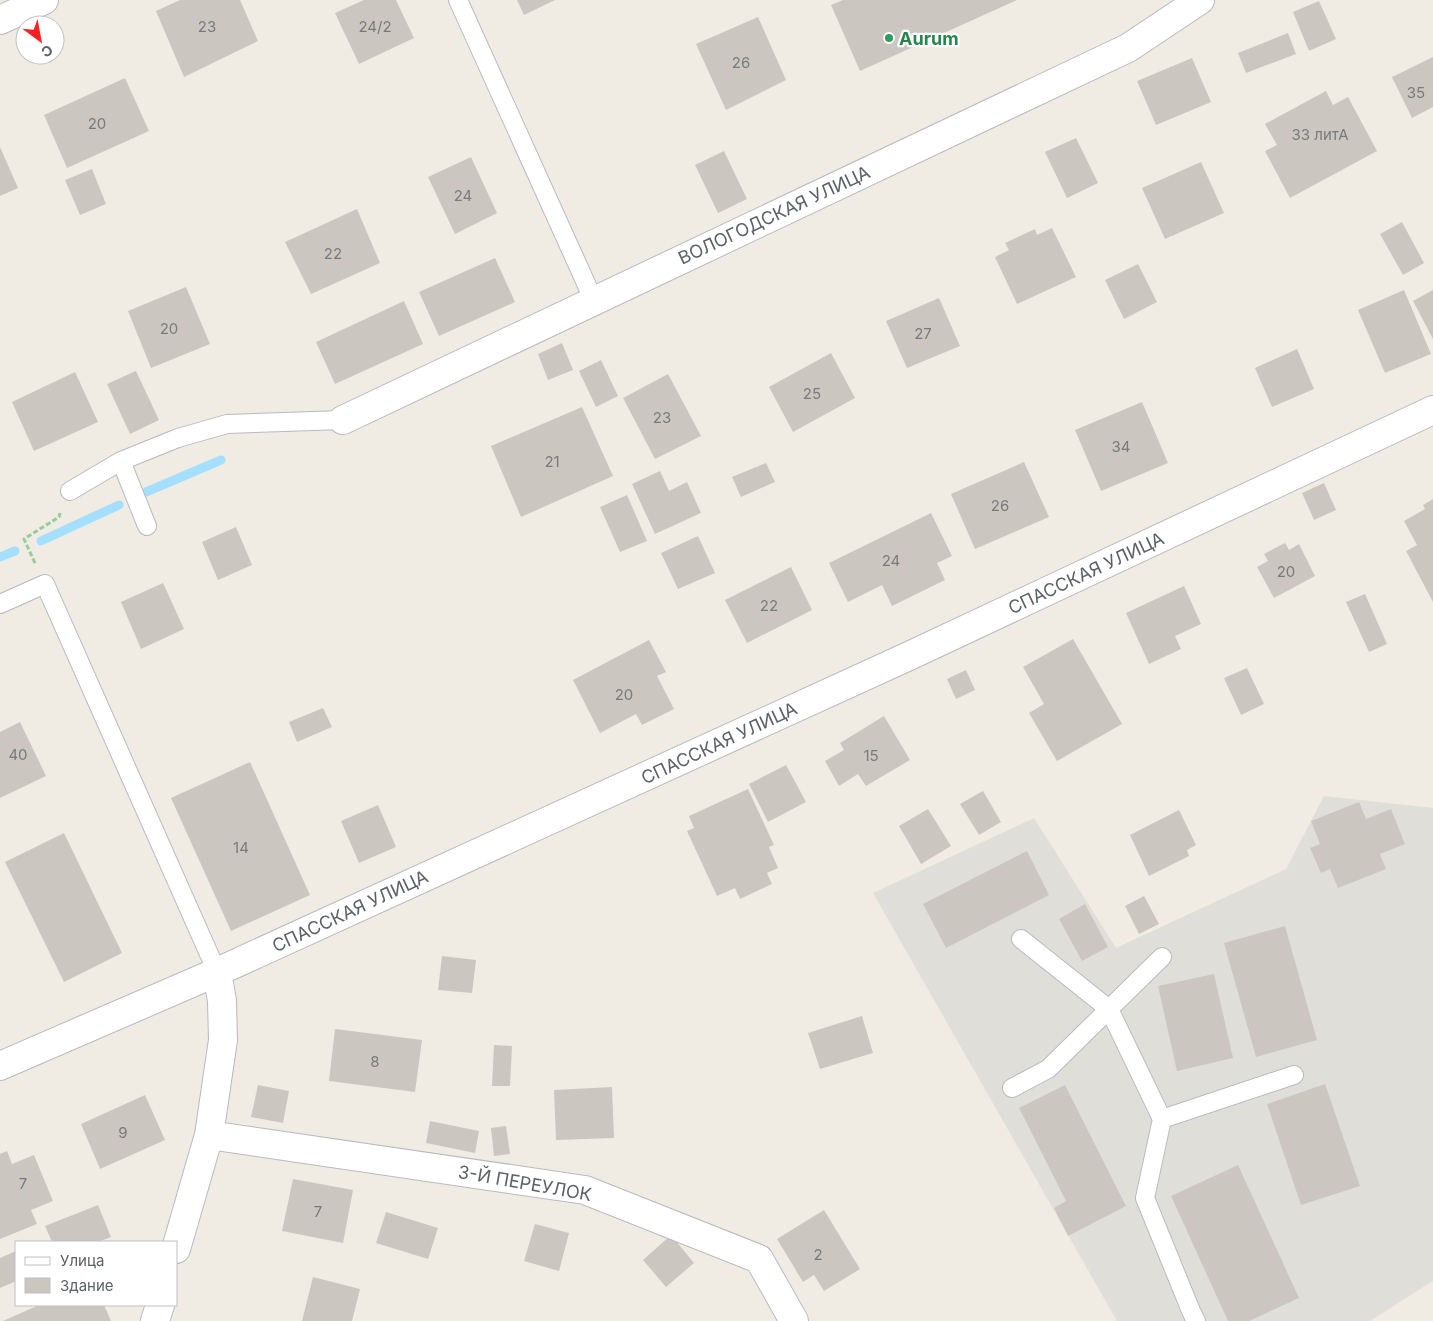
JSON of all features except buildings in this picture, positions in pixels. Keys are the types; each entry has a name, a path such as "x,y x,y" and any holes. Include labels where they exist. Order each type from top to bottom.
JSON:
{"street":[{"path":"0,20 44,0"},
{"name":"ВОЛОГОДСКАЯ УЛИЦА","path":"343,420 1128,48 1200,0"},
{"name":"СПАССКАЯ УЛИЦА","path":"0,1066 217,972 909,656 1433,410"},
{"path":"178,1242 209,1135 223,1040 222,1001 217,972"},
{"name":"3-Й ПЕРЕУЛОК","path":"209,1135 585,1190 760,1259 794,1321"},
{"path":"155,1321 160,1306"}],"lane":[{"path":"458,0 594,301"},
{"path":"70,491 121,461 178,438 227,424 343,420"},
{"path":"121,461 147,526"},
{"path":"0,604 45,584 217,972"},
{"path":"1021,939 1109,1010 1162,1119 1145,1198 1196,1321"},
{"path":"1012,1088 1048,1069 1162,957"},
{"path":"1162,1119 1294,1075"}],"path":[{"path":"45,584 27,550 24,539 59,517 70,491"}],"shaded area":[{"path":"1324,796 1433,808 1433,1281 1370,1321 1117,1321 873,893 1034,818 1116,948 1286,869"}],"waterway":[{"path":"146,492 221,460"},
{"path":"41,541 119,505"},
{"path":"0,557 15,551"}],"place":[{"name":"Aurum","path":"889,38"}]}
